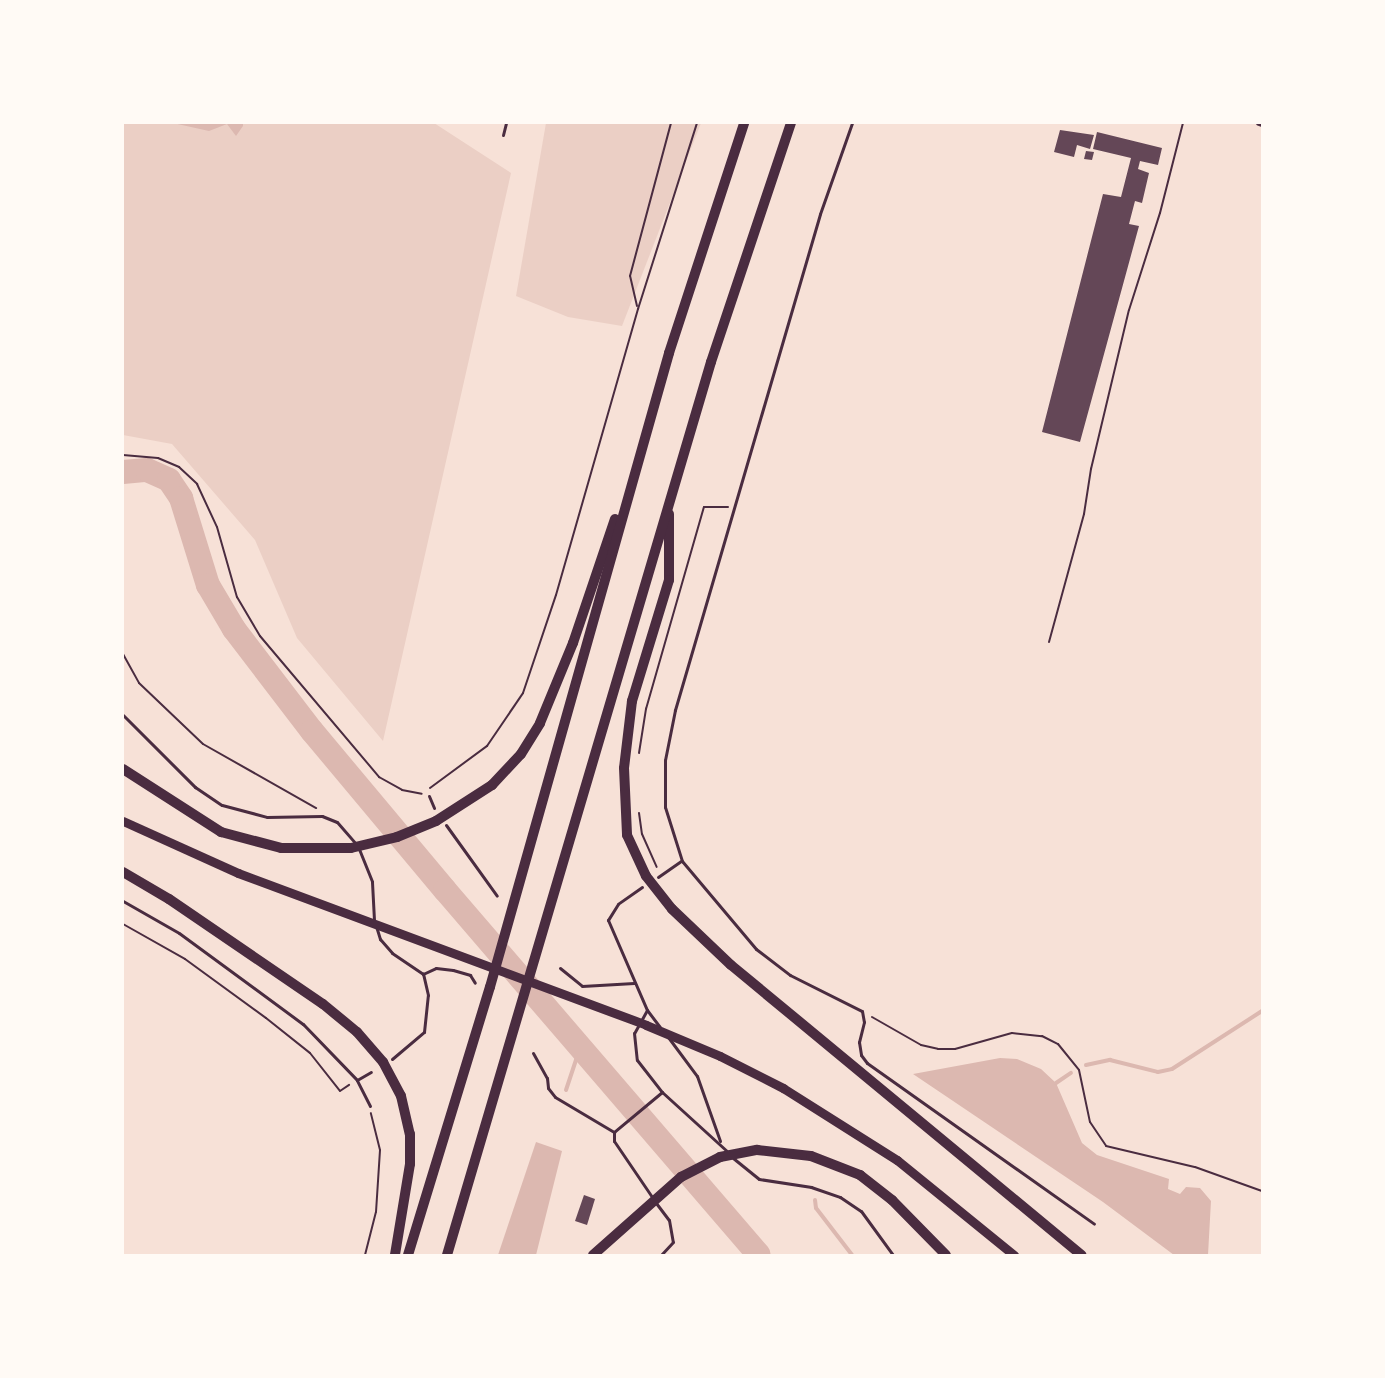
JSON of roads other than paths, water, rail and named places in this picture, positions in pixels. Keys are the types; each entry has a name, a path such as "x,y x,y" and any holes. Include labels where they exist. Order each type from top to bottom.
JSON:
{"highway":[{"path":"408,1255 490,987 669,353 744,123"},
{"path":"447,1255 718,340 791,123"},
{"path":"123,769 221,832 281,848 351,848 441,823 492,785 521,754 540,723 573,643 603,545 629,489"},
{"path":"669,502 669,580 632,701 624,768 627,835 646,876 672,909 731,965 1081,1255"},
{"path":"123,872 169,899 323,1004 357,1032 383,1062 401,1096 410,1134 410,1164 395,1255"},
{"path":"593,1255 639,1210 701,1165 742,1152 785,1150 840,1165 892,1200 946,1255"}],"main road":[{"path":"123,821 220,866 720,1056 838,1121 953,1203 1014,1255"}],"lane":[{"path":"503,135 506,123"},
{"path":"852,123 820,214 675,710 664,760 665,807 682,861 756,950 790,975 862,1011 864,1022 859,1042 861,1055 867,1063 1094,1224"},
{"path":"123,715 195,787 222,805 267,817 322,816 338,822 351,835 364,858 372,882 372,915 380,939 392,953 423,974 428,995 424,1032 417,1042 392,1059"},
{"path":"429,795 434,808"},
{"path":"441,823 497,896"},
{"path":"659,876 682,861"},
{"path":"642,887 618,904 608,920 647,1010 697,1076 720,1141 736,1161 759,1179 825,1191 861,1211 892,1255"},
{"path":"123,901 179,933 303,1024 357,1080 370,1106"},
{"path":"423,974 436,968 453,970 470,975 476,983"},
{"path":"560,968 582,986 634,982"},
{"path":"647,1010 634,1033 637,1060 662,1092 701,1130 720,1141"},
{"path":"533,1053 542,1066 548,1088 555,1097 614,1132 619,1151 669,1220 673,1242 661,1255"},
{"path":"357,1080 371,1072"},
{"path":"614,1132 662,1092"}],"waterway":[{"path":"123,472 147,470 169,480 181,498 208,585 234,629 312,731 445,890 759,1255"},
{"path":"1086,1065 1110,1060 1158,1072 1172,1069 1262,1011"},
{"path":"566,1090 580,1048"},
{"path":"1056,1083 1071,1073"},
{"path":"815,1200 816,1208 852,1255"}]}
